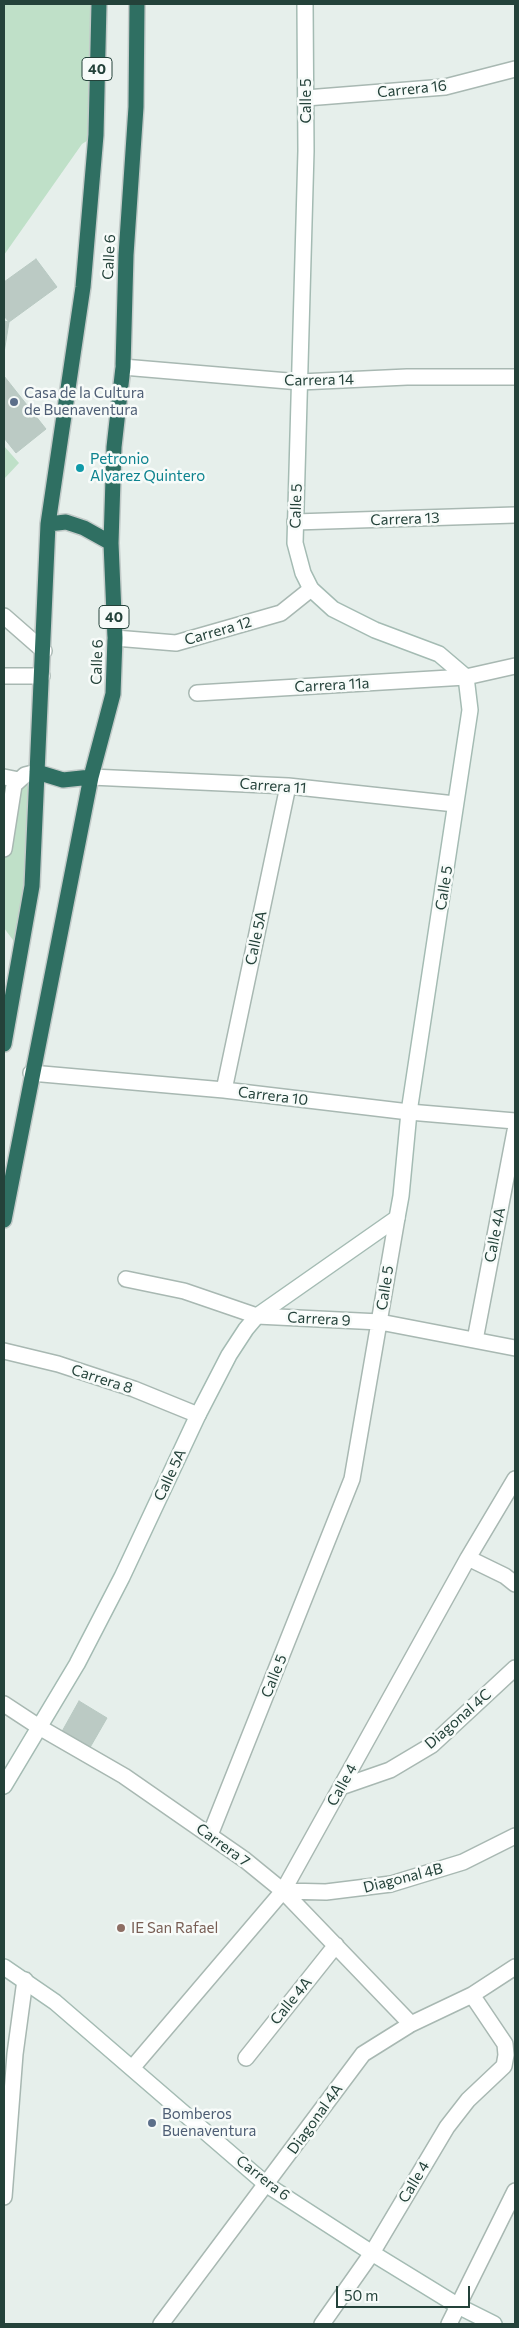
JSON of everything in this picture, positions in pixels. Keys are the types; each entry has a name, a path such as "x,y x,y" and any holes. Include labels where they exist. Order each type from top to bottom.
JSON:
{"highway":[{"name":"Calle 6","path":"4,1044 32,886 44,651 48,524 83,287 96,135 99,4"},
{"name":"Calle 6","path":"4,1220 31,1073 91,777 113,694 115,638 111,543 114,446 123,367 126,255 136,107 137,4"},
{"path":"48,524 66,522 111,543"},
{"path":"38,772 63,780 91,777"}],"street":[{"name":"Calle 5","path":"210,1835 352,1479 397,1218 409,1112 450,852 455,804 470,710 466,677 439,654 375,630 333,609 311,589 303,573 294,543 300,382 306,98 305,4"},
{"name":"Carrera 16","path":"306,98 445,87 515,68"},
{"name":"Carrera 14","path":"123,367 300,382 407,377 515,377"},
{"name":"Carrera 13","path":"295,522 515,515"},
{"name":"Carrera 12","path":"115,638 176,643 281,613 311,589"},
{"path":"4,616 44,651"},
{"path":"466,677 515,666"},
{"path":"4,676 42,676"},
{"name":"Carrera 11a","path":"198,693 466,677"},
{"path":"4,849 14,785 11,778 38,772"},
{"name":"Carrera 11","path":"91,777 288,786 455,804"},
{"name":"Calle 5A","path":"224,1090 288,786"},
{"name":"Carrera 10","path":"31,1073 224,1090 409,1112 515,1121"},
{"name":"Calle 4A","path":"475,1340 515,1130"},
{"name":"Calle 5A","path":"4,1786 76,1664 122,1577 198,1415 229,1355 257,1316 397,1218"},
{"name":"Carrera 9","path":"126,1279 184,1291 257,1316 380,1322 515,1348"},
{"name":"Carrera 8","path":"4,1352 58,1364 126,1386 198,1415"},
{"name":"Calle 4","path":"133,2067 283,1892 468,1558 515,1479"},
{"path":"468,1558 504,1576 515,1584"},
{"name":"Diagonal 4C","path":"340,1787 390,1770 432,1745 515,1668"},
{"name":"Carrera 7","path":"4,1704 39,1728 124,1776 210,1835 283,1892 411,2024"},
{"name":"Diagonal 4B","path":"283,1892 326,1892 392,1884 463,1862 515,1836"},
{"name":"Calle 4A","path":"246,2058 336,1945"},
{"name":"Diagonal 4A","path":"161,2324 268,2185 363,2054 411,2024 472,1995 515,1967"},
{"name":"Carrera 6","path":"4,1968 25,1980 55,2002 133,2067 268,2185 372,2253 460,2307 494,2324"},
{"path":"4,2197 9,2052 25,1980"},
{"name":"Calle 4","path":"322,2324 372,2253 447,2127 468,2100 504,2066 505,2044 472,1995"},
{"path":"449,2324 460,2307 515,2191"}],"green space":[{"path":"4,4 99,4 96,135 82,144 4,255"},
{"path":"4,446 19,463 4,479"},
{"path":"37,772 17,974 13,940 4,928 4,849 13,795"}],"building":[{"path":"36,259 57,287 9,322 4,316 4,282"},
{"path":"4,321 9,322 4,353"},
{"name":"Casa de la Cultura de Buenaventura","path":"4,376 46,429 16,453 4,438"},
{"path":"79,1701 107,1718 88,1751 60,1735"}],"place":[{"name":"Casa de la Cultura de Buenaventura","path":"14,402"},
{"name":"Petronio Alvarez Quintero","path":"80,468"},
{"name":"IE San Rafael","path":"121,1928"},
{"name":"Bomberos Buenaventura","path":"152,2123"}]}
